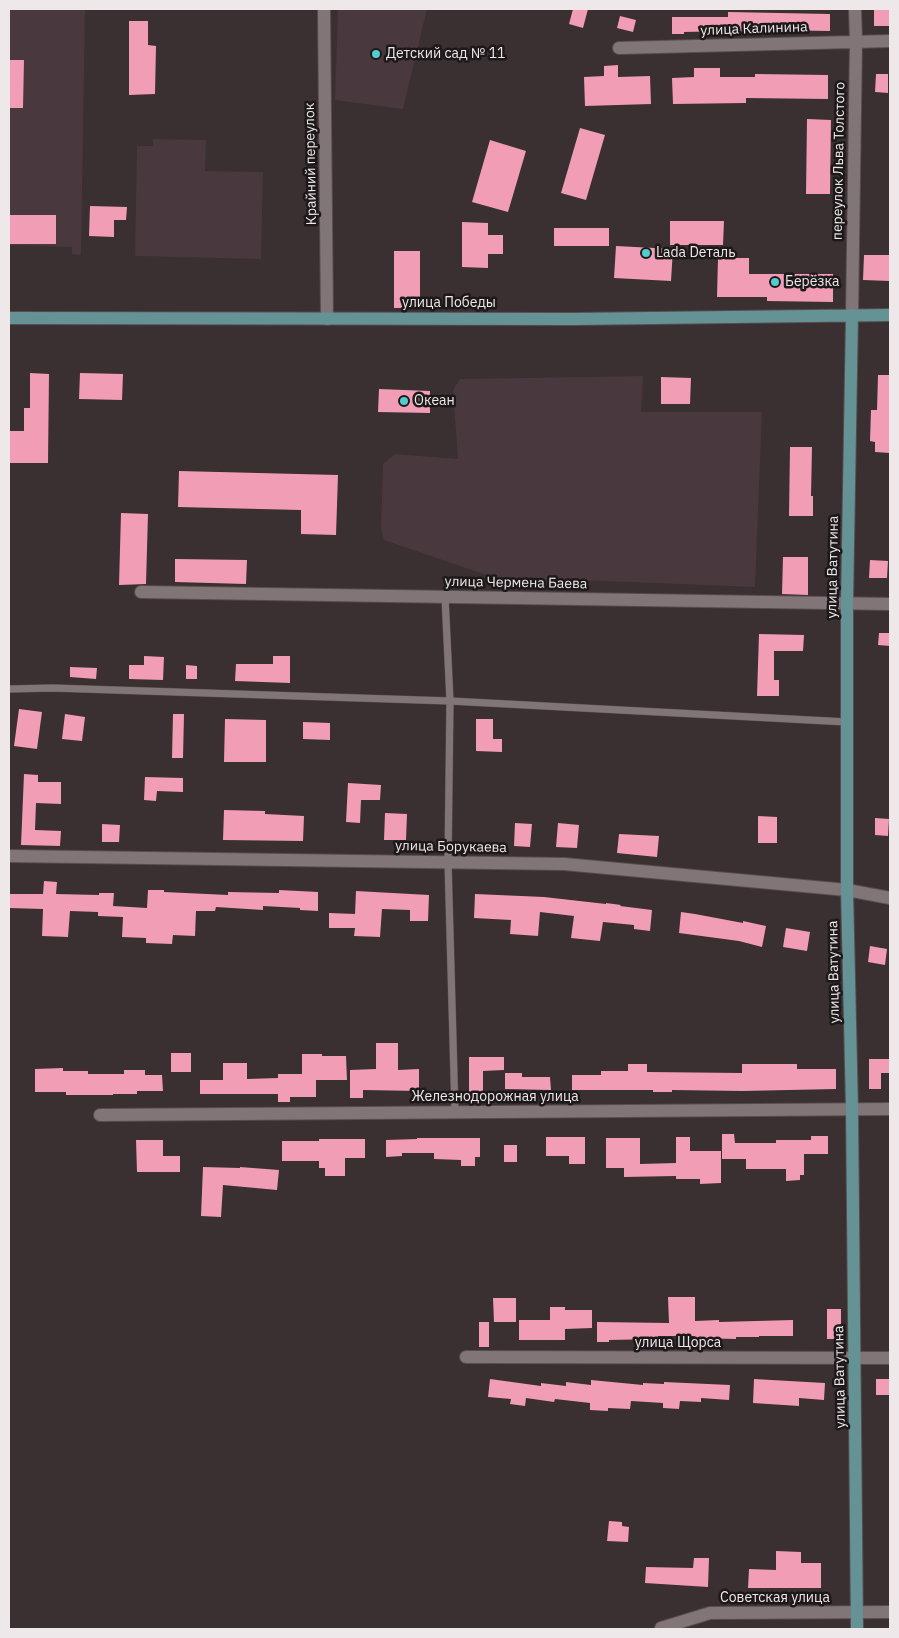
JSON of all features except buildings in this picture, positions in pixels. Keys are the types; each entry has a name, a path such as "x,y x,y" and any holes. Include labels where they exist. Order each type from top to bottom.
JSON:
{"street":[{"name":"Крайний переулок","path":"324,9 327,319"},
{"name":"переулок Льва Толстого","path":"852,315 855,9"},
{"name":"улица Калинина","path":"619,48 890,41"},
{"name":"улица Ватутина","path":"852,315 847,603 847,890 852,1109 857,1629"},
{"name":"улица Победы","path":"9,318 574,319 890,315"},
{"name":"улица Чермена Баева","path":"142,592 890,604"},
{"name":"улица Борукаева","path":"9,856 564,864 847,890 890,898"},
{"name":"Железнодорожная улица","path":"100,1115 890,1109"},
{"name":"улица Щорса","path":"466,1357 890,1358"},
{"name":"Советская улица","path":"661,1628 710,1613 890,1612"}],"lane":[{"path":"445,597 450,701 448,862 455,1112"},
{"path":"9,689 53,688 450,701 847,722"}],"shaded area":[{"path":"9,9 85,9 81,255 72,254 72,247 9,245"},
{"name":"Детский сад № 11","path":"338,9 427,9 403,109 335,100"},
{"path":"153,139 206,140 205,171 263,172 261,259 135,256 137,146 153,146"},
{"path":"643,376 641,412 762,412 755,587 552,579 521,587 384,540 381,529 383,464 395,454 458,459 453,390 460,379"}],"place":[{"name":"Детский сад № 11","path":"376,54"},
{"name":"Lada Dеталь","path":"646,253"},
{"name":"Берёзка","path":"775,282"},
{"name":"Океан","path":"404,401"}]}
